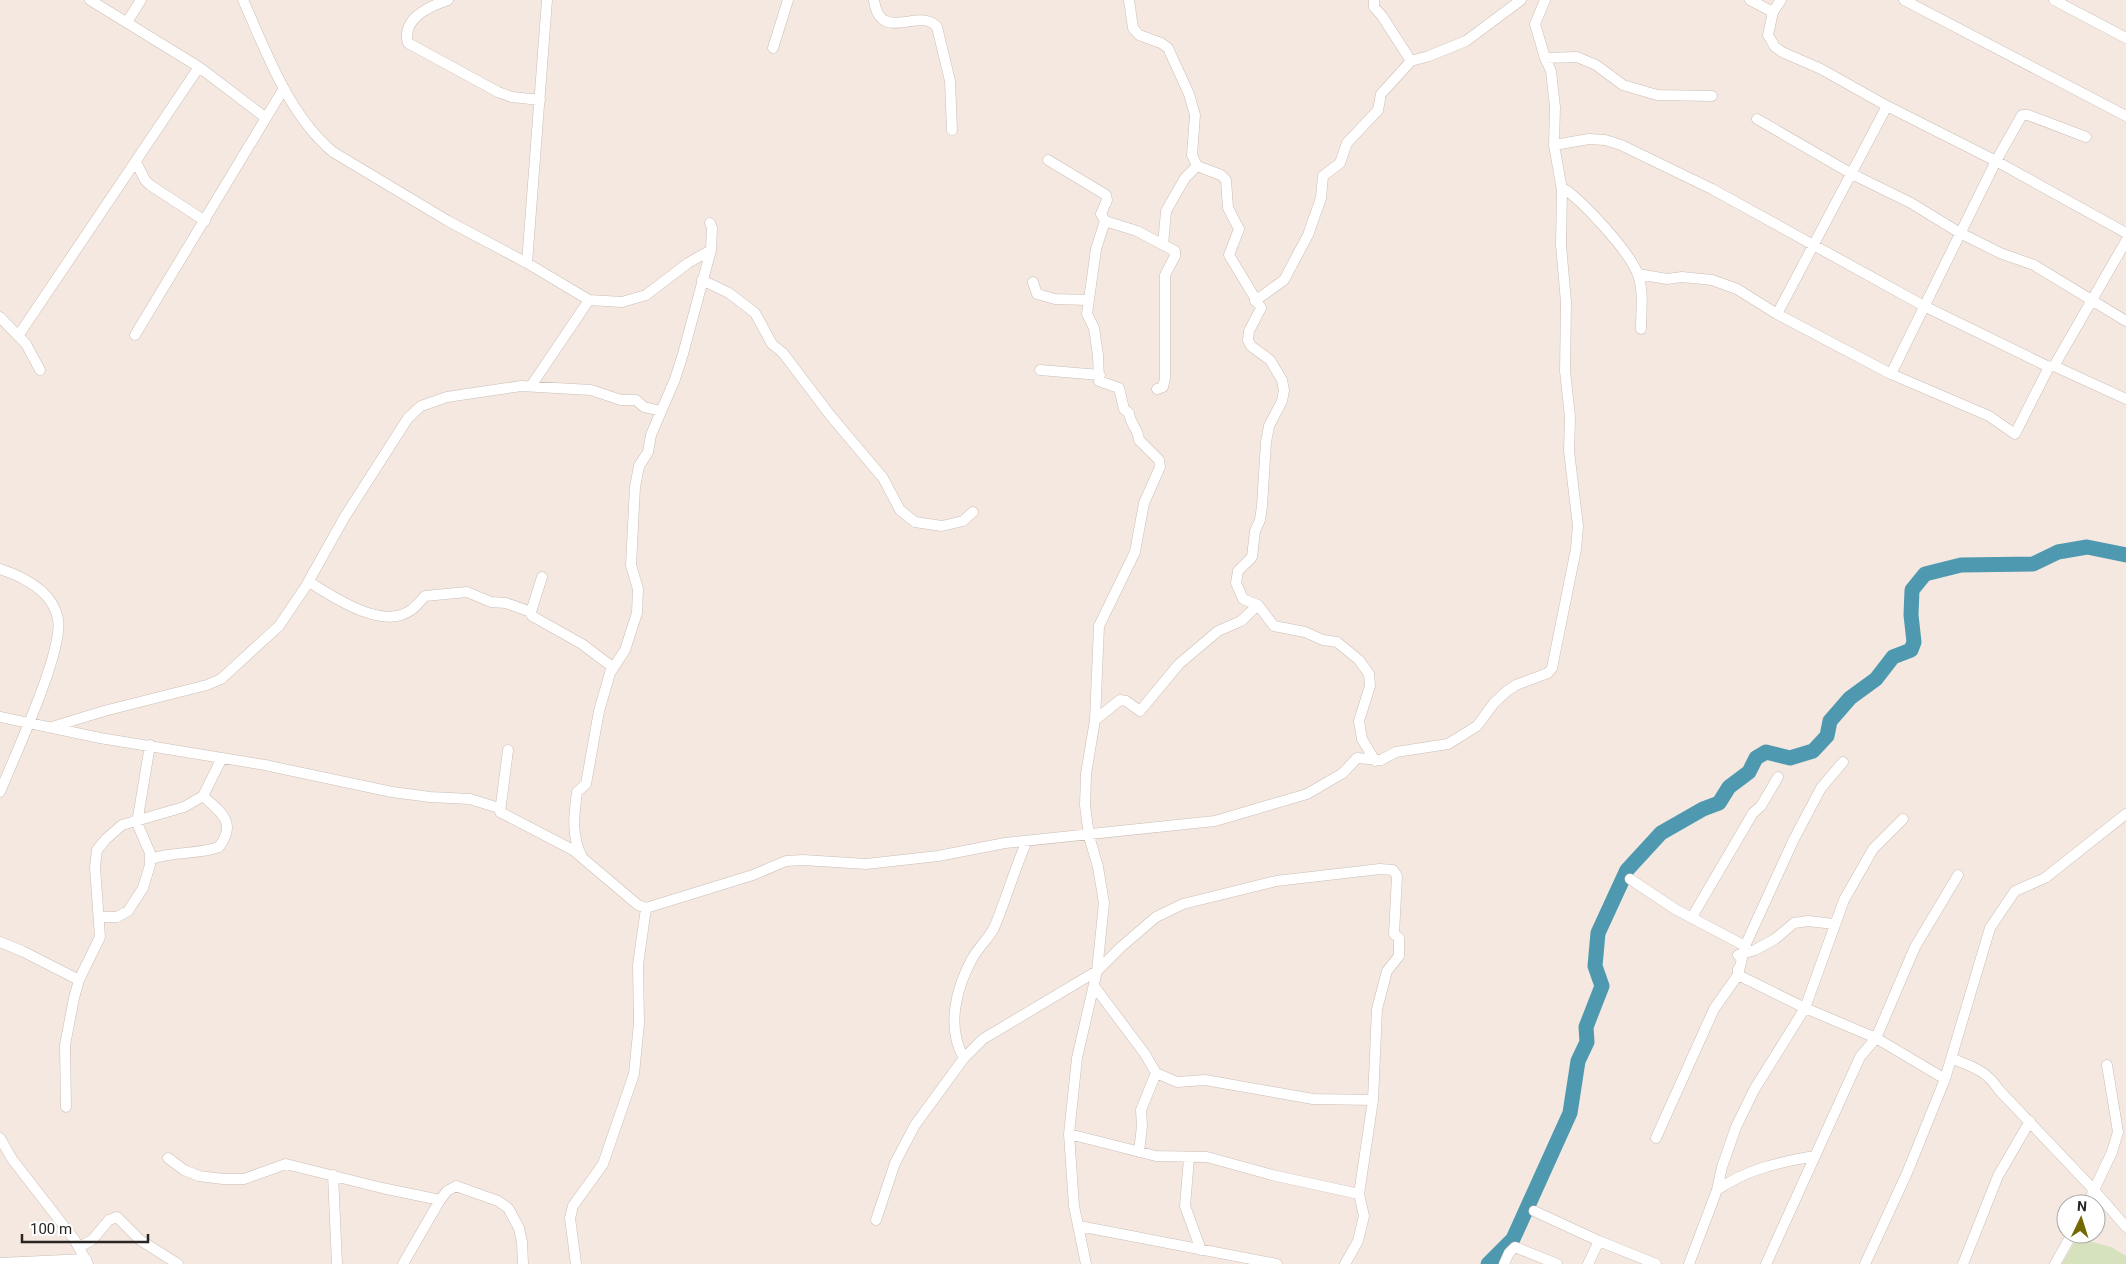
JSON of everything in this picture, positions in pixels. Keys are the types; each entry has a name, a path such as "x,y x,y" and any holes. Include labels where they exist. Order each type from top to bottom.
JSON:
{"street":[{"path":"90,0 198,68 266,118"},
{"path":"127,22 141,0"},
{"path":"243,0 284,88 304,121 319,140 333,152 448,221 527,263 589,300 622,302 646,295 688,263 711,250"},
{"path":"448,0 424,10 417,16 407,32 408,43 498,92 512,97 540,100"},
{"path":"527,263 547,0"},
{"path":"772,48 788,0"},
{"path":"874,0 880,17 886,21 898,24 925,21 933,23 937,27 950,80 952,130"},
{"path":"1129,0 1133,28 1139,35 1161,43 1168,48 1189,94 1195,115 1192,155 1197,166 1221,175 1228,184 1228,208 1239,229 1229,255 1255,301 1261,308 1248,331 1248,340 1251,346 1270,360 1282,380 1284,390 1282,401 1269,426 1266,442 1262,506 1260,520 1255,531 1252,557 1238,571 1236,583 1243,599 1258,605 1274,626 1337,642 1359,660 1370,674 1370,686 1359,721 1362,739 1375,761"},
{"path":"1374,0 1374,7 1382,16 1411,61"},
{"path":"1255,301 1284,280 1308,235 1321,198 1323,176 1340,163 1347,143 1378,110 1381,94 1411,61 1466,41 1521,0"},
{"path":"508,750 500,808 502,814 572,850 586,864 638,905 646,908 753,875 786,861 804,860 866,864 938,856 977,847 1215,821 1307,794 1336,778 1357,758 1375,761 1396,752 1448,744 1477,726 1494,703 1507,691 1525,681 1548,673 1552,668 1576,549 1578,526 1569,452 1570,417 1565,371 1566,302 1561,245 1562,190 1554,144 1555,107 1551,71 1535,24 1545,0"},
{"path":"1750,0 1773,12"},
{"path":"1781,0 1773,12 1768,35 1776,47 1887,106 1996,160 2126,233"},
{"path":"1904,0 2126,116"},
{"path":"2054,0 2126,38"},
{"path":"1545,58 1577,57 1596,65 1623,85 1657,95 1712,96"},
{"path":"18,336 198,68"},
{"path":"135,335 284,88"},
{"path":"1777,314 1887,106"},
{"path":"1891,374 1996,160 2024,115 2086,137"},
{"path":"1757,119 1852,174 1903,199 1960,234 2000,253 2034,265 2126,321"},
{"path":"1554,144 1589,139 1604,140 1621,145 1712,189 1924,306 2126,399"},
{"path":"1048,160 1106,195 1107,200 1101,214 1105,221 1137,231 1171,247 1176,253 1165,276 1165,378 1163,387 1158,389"},
{"path":"136,162 145,180 205,221"},
{"path":"1163,244 1166,211 1185,178 1197,166"},
{"path":"1562,190 1566,190 1590,211 1638,274 1642,296 1641,329"},
{"path":"1086,1264 1074,1206 1069,1134 1078,1050 1097,971 1104,903 1098,867 1089,836 1085,806 1086,774 1095,720 1099,626 1135,552 1144,504 1160,467 1159,460 1139,440 1139,433 1129,419 1129,412 1124,409 1119,388 1100,382 1094,328 1087,314 1096,249 1105,221"},
{"path":"610,673 625,650 637,613 638,589 631,564 635,487 639,466 648,452 650,435 678,371 711,250 712,228 710,223"},
{"path":"1638,274 1667,279 1682,277 1712,280 1737,289 1777,314 1891,374 1988,416 2015,434 2051,366 2126,240"},
{"path":"702,280 729,292 755,313 772,344 784,353 830,415 883,478 900,510 915,522 942,526 963,521 972,512"},
{"path":"1033,282 1037,294 1044,297 1088,300"},
{"path":"532,386 589,300"},
{"path":"0,317 26,344 40,370"},
{"path":"1040,370 1100,375"},
{"path":"52,728 104,711 207,685 221,679 279,626 308,582 344,518 414,411 430,402 446,397 532,386 591,390 620,400 636,400 644,407 662,410"},
{"path":"0,569 39,588 51,604 58,620 51,663 0,792"},
{"path":"531,612 542,577"},
{"path":"308,582 354,608 373,614 393,617 411,611 425,596 468,592 491,602 506,603 531,612 532,616 582,644 611,666 599,711 586,784 577,792 575,804 575,839 586,864"},
{"path":"1095,720 1120,700 1126,701 1140,711 1178,664 1218,631 1241,621 1258,605"},
{"path":"0,717 27,724 222,758 365,785 392,792 430,797 470,799 500,808"},
{"path":"100,917 117,917 128,911 143,888 151,859 139,830 137,819 150,745"},
{"path":"66,1107 65,1045 79,980 100,937 95,867 96,850 118,828 137,819 184,807 204,796 222,758"},
{"path":"1656,1138 1714,1010 1738,975 1744,946 1767,895 1821,788 1843,762"},
{"path":"1692,917 1753,813 1761,806 1778,777"},
{"path":"151,859 173,853 201,852 219,847 228,834 227,825 222,813 204,796"},
{"path":"1865,1264 1907,1173 1945,1079 1990,928 2015,891 2045,878 2126,814"},
{"path":"1689,1264 1717,1190 1722,1167 1736,1127 1754,1090 1805,1008 1844,900 1873,849 1903,819"},
{"path":"964,1058 955,1040 954,1029 960,987 972,959 994,928 1013,872 1027,841"},
{"path":"876,1220 895,1163 915,1125 964,1058 983,1039 1097,971 1121,947 1156,917 1183,904 1276,882 1380,869 1392,870 1397,876 1394,934 1399,938 1399,956 1387,971 1377,1009 1373,1100 1359,1194 1364,1216 1358,1241 1345,1264"},
{"path":"1766,1264 1860,1057 1876,1038 1915,947 1958,875"},
{"path":"1630,879 1675,909 1744,946"},
{"path":"576,1264 570,1218 573,1206 603,1164 634,1074 639,1023 638,965 646,908"},
{"path":"1738,975 1737,955 1755,950 1775,939 1794,923 1808,921 1834,924"},
{"path":"0,942 29,954 79,980"},
{"path":"1738,975 1805,1008 1876,1038 1945,1079"},
{"path":"1094,986 1145,1054 1156,1073 1177,1082 1205,1080 1312,1099 1373,1100"},
{"path":"1952,1060 1981,1069 2126,1227"},
{"path":"2092,1194 2112,1152 2118,1132 2107,1065"},
{"path":"1139,1152 1142,1126 1140,1110 1156,1073"},
{"path":"1963,1264 1998,1176 2030,1121"},
{"path":"1069,1134 1156,1156 1207,1157 1272,1175 1359,1194"},
{"path":"0,1138 12,1159 79,1247 87,1261 0,1263"},
{"path":"1717,1190 1750,1172 1782,1161 1815,1156"},
{"path":"168,1158 191,1173 223,1179 251,1177 286,1164 440,1200"},
{"path":"1189,1158 1184,1206 1201,1250"},
{"path":"333,1175 337,1264"},
{"path":"403,1264 440,1200 447,1191 456,1186 503,1204 512,1214 522,1242 523,1264"},
{"path":"1534,1211 1599,1241 1656,1264"},
{"path":"79,1247 92,1240 109,1220 117,1217 140,1240 178,1264"},
{"path":"1079,1226 1277,1264"},
{"path":"1588,1264 1599,1241"},
{"path":"2055,1264 2066,1244"},
{"path":"1504,1264 1509,1253 1515,1247 1557,1264"}],"green space":[{"path":"2074,1244 2100,1244 2111,1247 2126,1256 2126,1264 2062,1264"}],"waterway":[{"path":"1488,1264 1513,1239 1570,1113 1578,1061 1587,1042 1586,1027 1602,986 1595,966 1598,933 1627,870 1661,833 1703,809 1719,803 1729,787 1749,772 1756,758 1766,752 1790,758 1813,751 1827,736 1830,721 1850,698 1876,679 1893,657 1911,650 1914,642 1911,615 1912,590 1925,574 1961,565 2033,564 2058,552 2087,547 2126,555"}]}
